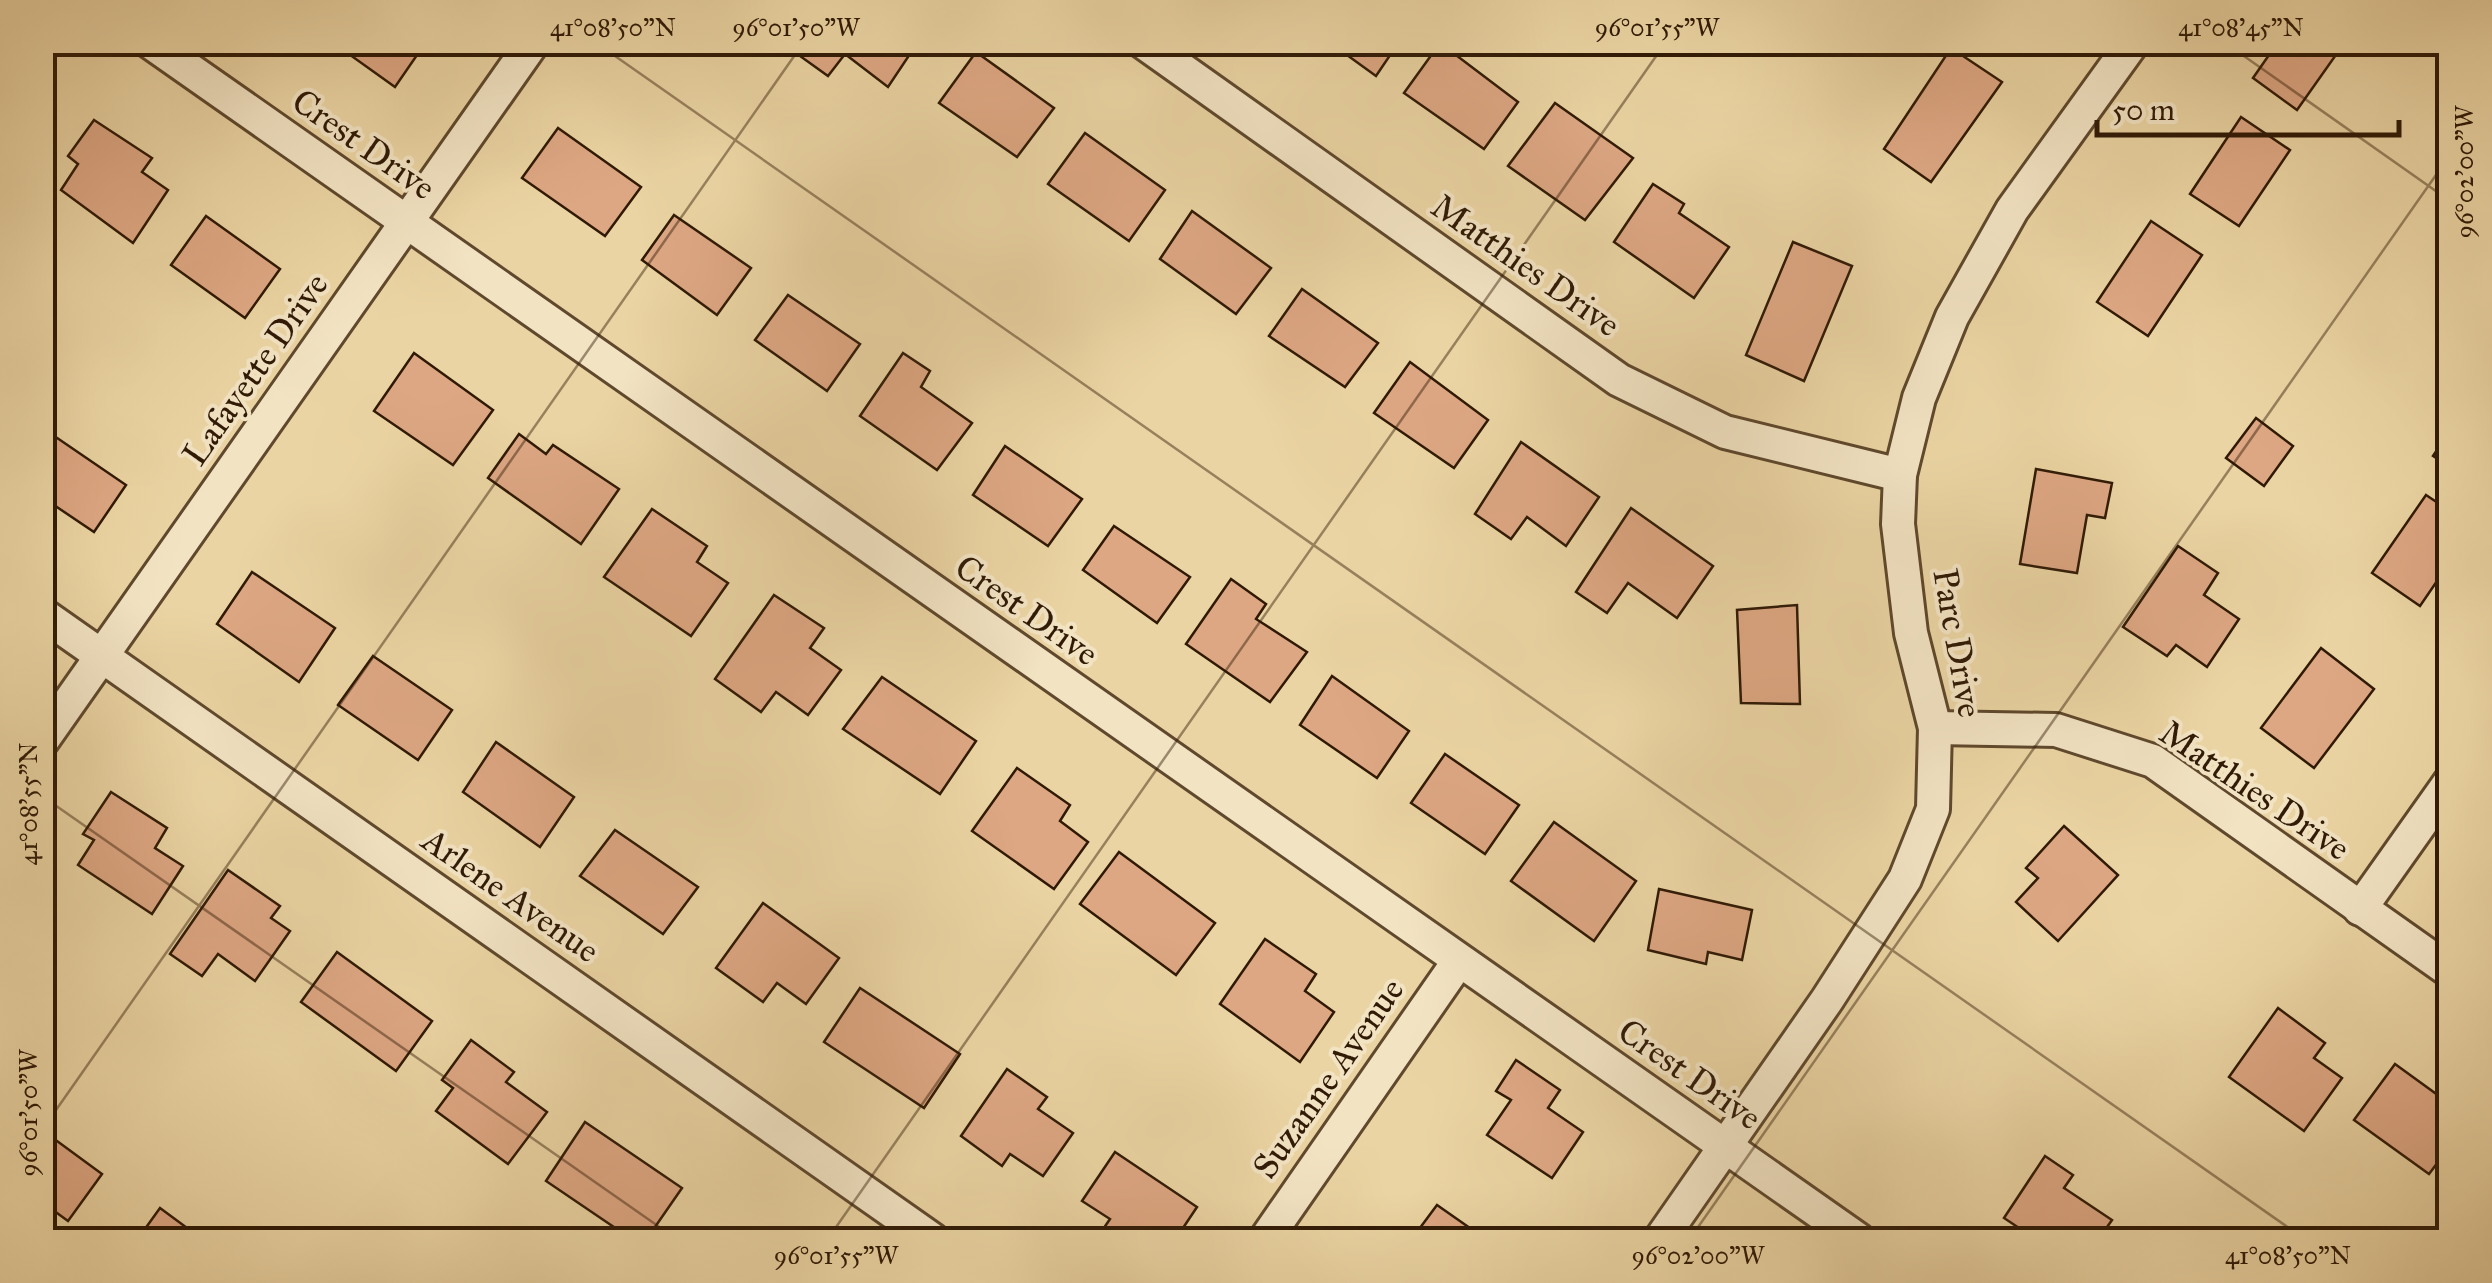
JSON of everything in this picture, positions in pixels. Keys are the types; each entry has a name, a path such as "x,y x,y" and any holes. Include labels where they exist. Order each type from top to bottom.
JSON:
{"street":[{"name":"Crest Drive","path":"150,42 1859,1240"},
{"name":"Lafayette Drive","path":"42,741 533,42"},
{"name":"Matthies Drive","path":"1143,42 1619,380 1725,432 1900,475"},
{"name":"Parc Drive","path":"1660,1240 1828,1000 1905,879 1933,809 1935,728 1910,633 1898,524 1900,475 1919,398 1952,318 2012,210 2133,42"},
{"name":"Arlene Avenue","path":"42,614 933,1240"},
{"name":"Matthies Drive","path":"1935,728 2056,730 2152,761 2450,971"},
{"path":"2360,910 2450,782"},
{"name":"Suzanne Avenue","path":"1264,1240 1458,962"}],"building":[{"path":"353,42 426,42 395,87 346,52"},
{"path":"809,42 918,42 888,87 845,54 828,76 800,56"},
{"path":"1329,42 1399,42 1376,76"},
{"path":"2278,42 2345,42 2297,110 2253,78"},
{"path":"1440,43 1518,102 1484,149 1404,93"},
{"path":"1951,48 2002,82 1931,182 1884,149"},
{"path":"976,52 1054,108 1017,157 939,103"},
{"path":"1555,103 1633,158 1585,220 1508,166"},
{"path":"2241,117 2290,150 2239,226 2190,194"},
{"path":"94,120 152,158 142,172 168,190 133,243 61,190 78,164 68,156"},
{"path":"558,128 641,187 605,236 522,178"},
{"path":"1085,133 1165,190 1129,241 1048,184"},
{"path":"1653,184 1684,204 1679,213 1729,247 1694,298 1614,242"},
{"path":"1192,211 1271,268 1236,314 1160,259"},
{"path":"674,215 751,268 717,315 642,260"},
{"path":"206,216 280,269 245,318 171,265"},
{"path":"2151,221 2202,255 2148,336 2097,302"},
{"path":"1793,242 1852,266 1804,381 1746,355"},
{"path":"1302,289 1378,343 1345,387 1269,336"},
{"path":"788,295 860,344 827,391 755,340"},
{"path":"414,353 493,410 453,465 374,411"},
{"path":"903,353 930,371 921,387 972,423 937,470 860,416"},
{"path":"1410,362 1488,420 1454,468 1374,413"},
{"path":"2256,418 2293,446 2264,486 2226,458"},
{"path":"44,429 126,485 94,532 42,497"},
{"path":"2450,431 2450,467 2433,456"},
{"path":"519,434 546,454 553,445 619,489 581,544 488,478"},
{"path":"1521,442 1599,497 1566,546 1527,517 1511,539 1475,514"},
{"path":"1005,446 1082,499 1048,546 973,495"},
{"path":"2036,469 2112,483 2105,518 2087,515 2077,573 2020,564"},
{"path":"2426,495 2450,511 2450,562 2420,606 2372,573"},
{"path":"1631,508 1713,566 1677,618 1628,583 1607,613 1576,592"},
{"path":"652,509 707,546 697,562 728,583 691,636 604,577"},
{"path":"1114,526 1190,577 1157,623 1083,570"},
{"path":"2178,546 2218,573 2204,595 2239,619 2207,667 2176,645 2167,656 2123,627"},
{"path":"252,572 335,628 299,682 217,624"},
{"path":"1231,579 1266,604 1256,619 1307,652 1270,702 1186,644"},
{"path":"774,595 824,628 810,648 841,670 808,715 776,692 761,712 715,679"},
{"path":"1797,605 1800,704 1741,703 1737,610"},
{"path":"2321,648 2374,689 2314,768 2261,728"},
{"path":"373,656 452,710 418,760 338,705"},
{"path":"1332,676 1409,731 1377,778 1300,725"},
{"path":"882,677 976,741 940,794 843,729"},
{"path":"496,742 574,797 540,847 463,792"},
{"path":"1445,754 1519,805 1485,854 1411,803"},
{"path":"1017,768 1070,805 1060,821 1088,842 1054,889 972,831"},
{"path":"111,792 167,828 155,848 183,866 152,914 78,865 94,840 83,834"},
{"path":"1554,822 1636,881 1594,941 1511,881"},
{"path":"2064,826 2118,875 2058,941 2016,902 2038,878 2026,868"},
{"path":"615,830 698,887 663,934 580,876"},
{"path":"1119,852 1215,923 1176,975 1080,904"},
{"path":"228,870 280,906 271,918 290,931 255,981 218,954 202,976 170,954"},
{"path":"1659,889 1752,910 1742,960 1708,952 1706,964 1648,950"},
{"path":"763,903 839,958 806,1004 777,983 763,1002 716,968"},
{"path":"1265,939 1316,974 1305,991 1334,1012 1300,1062 1220,1004"},
{"path":"337,952 432,1021 396,1071 301,1002"},
{"path":"860,988 960,1054 924,1108 824,1042"},
{"path":"2278,1008 2325,1043 2314,1058 2342,1078 2304,1131 2229,1077"},
{"path":"471,1040 514,1072 506,1082 547,1112 508,1164 436,1111 453,1088 442,1080"},
{"path":"1516,1060 1560,1090 1548,1108 1583,1132 1552,1178 1487,1135 1511,1100 1496,1091"},
{"path":"2395,1064 2450,1104 2450,1146 2429,1174 2354,1120"},
{"path":"1007,1069 1047,1097 1038,1109 1073,1133 1043,1176 1010,1154 1002,1166 961,1136"},
{"path":"585,1122 682,1188 646,1240 633,1240 546,1181"},
{"path":"42,1130 102,1174 68,1221 42,1202"},
{"path":"1115,1152 1197,1207 1175,1240 1097,1238 1110,1219 1082,1201"},
{"path":"2045,1156 2073,1175 2064,1188 2112,1220 2098,1240 2037,1240 2004,1218"},
{"path":"1437,1205 1487,1240 1411,1240"},
{"path":"160,1208 202,1239 137,1240"}]}
